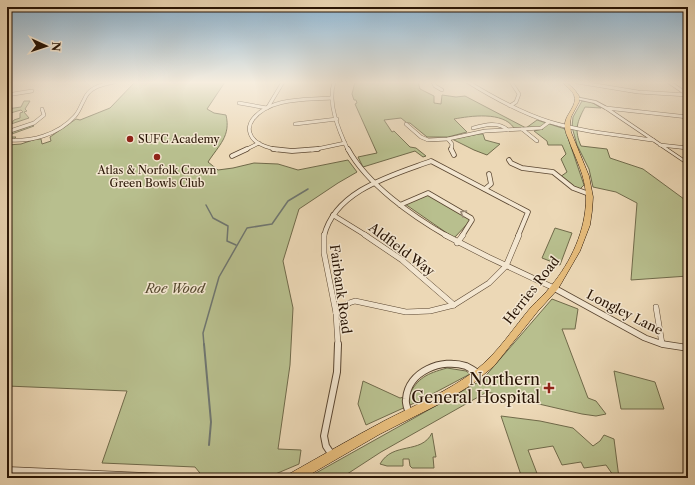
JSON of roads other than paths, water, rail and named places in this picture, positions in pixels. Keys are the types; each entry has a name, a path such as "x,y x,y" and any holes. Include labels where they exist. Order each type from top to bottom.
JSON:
{"main road":[{"path":"568,127 569,118 577,105"},
{"name":"Herries Road","path":"293,478 332,455 447,395 479,374 491,364 554,288 570,264 584,234 587,218 589,194 585,171 568,127"}],"street":[{"path":"7,140 36,138 56,130 73,118 83,105"},
{"path":"248,105 267,108"},
{"path":"279,105 267,108 256,115 249,127 250,135 259,143 275,149 293,151 315,149 345,143"},
{"path":"333,105 350,154 374,182 400,205 440,233 458,243 554,288"},
{"path":"507,105 549,122 568,127 653,140"},
{"path":"600,105 688,164"},
{"path":"606,108 688,117"},
{"path":"7,132 36,122 44,115 42,109"},
{"path":"295,124 337,119"},
{"path":"406,124 424,139 448,139 485,131 540,128 549,122"},
{"path":"472,128 499,125 504,126 508,130"},
{"path":"522,129 537,142"},
{"path":"448,139 452,144 451,150 454,155"},
{"path":"232,156 259,143"},
{"path":"660,145 688,148"},
{"path":"509,160 511,163 522,168 552,172 574,188 589,194"},
{"name":"Fairbank Road","path":"332,455 326,446 324,436 337,372 338,352 336,313 324,253 323,239 328,223 333,215 352,197 374,182 430,161 485,189"},
{"path":"336,313 349,303 355,301 406,312 430,311 454,305 489,283 506,266 528,212 485,189 491,184 489,174"},
{"path":"400,205 428,193 471,218 472,220 458,243"},
{"name":"Aldfield Way","path":"333,215 357,229 402,260 454,305"},
{"name":"Longley Lane","path":"554,288 645,338 662,344 688,348"},
{"path":"656,307 662,344"},
{"path":"409,414 405,407 405,399 408,389 414,379 432,366 442,363 462,364 469,366 479,374"},
{"path":"7,470 167,478"}],"waterway":[{"path":"204,345 203,333 219,277 247,228 272,224 288,201 308,189"},
{"path":"206,205 213,218 228,226 227,241 236,245"},
{"path":"204,344 211,422 209,445"}],"place":[{"name":"SUFC Academy","path":"130,139"},
{"name":"Atlas & Norfolk Crown Green Bowls Club","path":"157,157"},
{"name":"Northern General Hospital","path":"549,388"}],"park label":[{"name":"Roe Wood","path":"175,288"}]}
